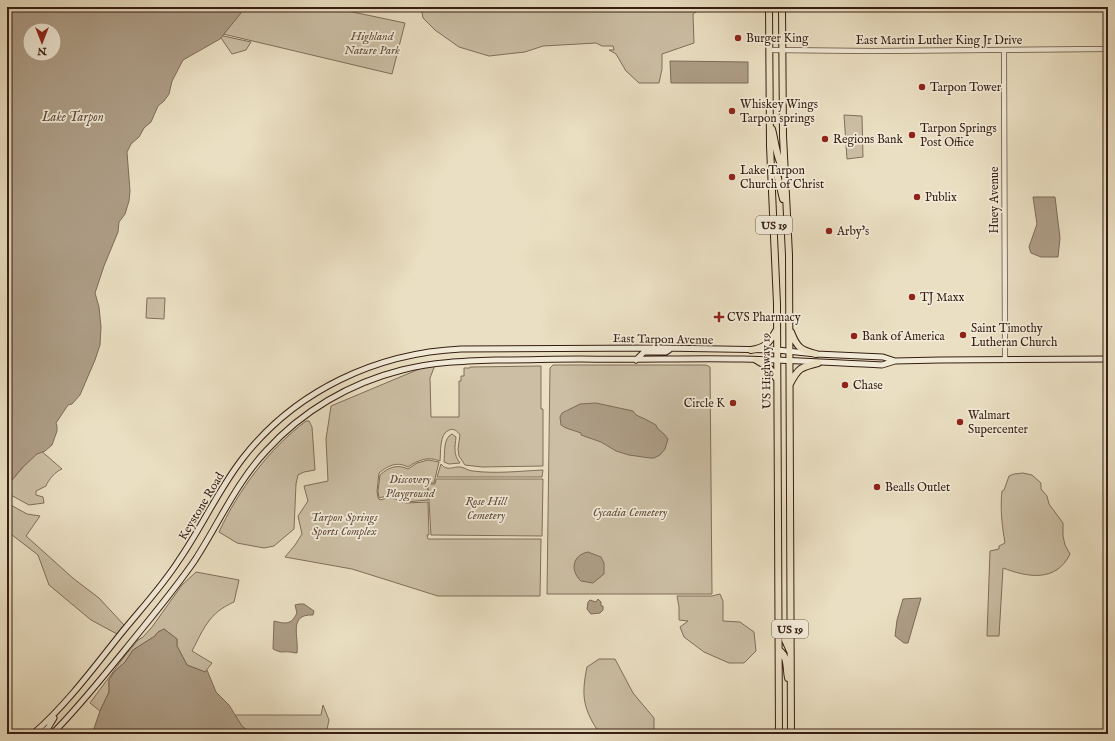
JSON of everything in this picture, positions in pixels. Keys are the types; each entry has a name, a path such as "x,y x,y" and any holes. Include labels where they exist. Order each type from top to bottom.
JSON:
{"highway":[{"name":"US Highway 19","path":"769,7 769,120 777,330 780,652 779,734"},
{"name":"US Highway 19","path":"782,7 784,168 789,256 791,734"},
{"path":"769,120 777,147 779,161 781,166 784,168"},
{"path":"771,171 775,172 779,177 787,213"},
{"path":"789,328 795,342 800,348 816,354"},
{"path":"752,350 767,345 777,330"},
{"path":"756,360 769,367 774,372 777,381"},
{"path":"790,385 799,369 803,366 818,363"},
{"path":"779,600 785,640 791,651"},
{"path":"780,652 785,659 786,672 791,687"}],"main road":[{"name":"East Tarpon Avenue","path":"431,351 494,348 672,348 777,350 816,354 883,356 894,361"},
{"path":"636,360 644,352 666,352 672,348"},
{"name":"Keystone Road","path":"33,734 57,711 170,574 191,542 228,478 252,447 273,426 305,400 345,377 392,359 431,351"},
{"name":"East Tarpon Avenue","path":"432,364 456,361 506,360 756,360 882,365 894,361 1108,359"},
{"name":"Keystone Road","path":"52,734 78,706 172,593 197,557 244,478 280,436 310,411 355,386 387,374 432,364"},
{"path":"42,734 48,728 57,711"}],"street":[{"name":"East Martin Luther King Jr Drive","path":"770,50 1108,49"},
{"name":"Huey Avenue","path":"1004,50 1005,360"}],"green space":[{"name":"Highland Nature Park","path":"238,7 329,7 405,23 392,74 219,33"},
{"path":"421,7 701,8 693,14 694,43 662,54 662,69 659,83 639,83 626,71 616,54 609,50 614,50 613,46 602,46 596,43 543,46 525,52 489,56 459,47 435,30 423,18"},
{"path":"219,35 251,42 246,50 232,54"},
{"path":"844,115 862,116 863,157 847,159"},
{"path":"147,298 165,298 164,319 146,318"},
{"name":"Tarpon Springs Sports Complex","path":"435,365 430,378 431,417 459,417 459,381 461,381 461,376 464,376 464,368 541,366 543,466 482,467 465,465 459,456 458,449 460,435 455,430 451,429 446,432 442,439 440,461 427,459 416,462 408,467 396,464 389,466 379,473 377,491 378,498 380,500 390,497 406,503 428,502 428,539 541,539 540,596 438,596 352,569 285,557 302,534 298,516 308,501 304,486 328,481 326,439 331,406 424,367"},
{"name":"Cycadia Cemetery","path":"553,365 706,365 710,367 712,594 547,594 550,368"},
{"path":"306,421 309,421 312,427 315,470 298,475 296,484 294,529 274,546 264,548 237,543 219,532 236,500 256,471 267,457 292,432"},
{"path":"452,434 456,437 455,453 460,463 449,464 444,462 445,446 447,439"},
{"path":"39,449 62,469 52,476 46,486 36,491 36,495 43,497 44,503 29,505 7,493 7,486"},
{"name":"Discovery Playground","path":"428,460 439,462 434,483 427,483 428,500 407,502 390,495 379,498 378,491 380,475 383,472 393,467 404,467 408,469 417,463"},
{"path":"441,464 446,468 461,467 472,471 482,472 543,470 542,477 437,477"},
{"path":"1023,473 1032,475 1041,483 1041,489 1047,496 1049,504 1063,523 1065,545 1070,554 1057,570 1049,574 1022,574 1003,568 999,636 987,636 990,551 999,549 999,546 1005,543 1001,504 1002,491 1004,490 1009,476"},
{"name":"Rose Hill Cemetery","path":"436,479 543,479 542,536 431,535 428,484 435,484"},
{"path":"7,503 27,514 40,516 26,536 74,579 99,598 124,625 117,634 91,620 49,585 38,555 7,531"},
{"path":"196,572 239,580 234,602 213,616 204,628 192,651 212,663 205,672 187,665 177,646 177,639 164,629 133,650 125,662 114,672 109,680 109,692 100,711 90,703 124,657 138,640 143,637 152,627 182,585"},
{"path":"720,594 723,601 723,621 740,622 754,632 756,651 744,663 729,663 704,652 684,637 680,627 688,621 679,620 677,596 712,596"},
{"path":"599,659 615,659 633,693 654,718 654,732 651,734 600,734 590,717 584,694 587,667"},
{"path":"323,705 329,720 326,734 252,734 241,726 235,715 321,715"}],"water":[{"name":"Lake Tarpon","path":"7,7 241,7 241,13 220,39 183,60 172,81 169,94 158,106 151,122 144,128 139,137 131,144 127,152 130,191 129,201 125,214 119,222 118,232 95,293 99,307 101,327 100,345 80,395 72,404 68,405 56,423 57,431 52,445 45,451 37,454 22,468 7,486"},
{"path":"670,61 748,62 748,83 671,83"},
{"path":"1033,197 1055,197 1060,238 1058,257 1041,257 1031,253 1029,247 1037,224"},
{"path":"596,403 633,411 636,415 656,425 668,439 665,449 660,455 654,458 629,455 616,451 601,442 581,435 581,433 561,425 560,417 562,413 580,404"},
{"path":"588,552 601,557 604,563 604,574 593,583 581,581 577,577 574,568 574,564 579,556"},
{"path":"921,598 908,643 904,643 895,636 897,620 903,599"},
{"path":"598,599 601,602 601,606 603,606 603,610 600,613 591,614 587,609 588,602 590,600 596,602"},
{"path":"304,604 314,611 313,615 300,618 297,622 297,653 281,652 273,649 274,621 288,623 293,620 297,613 295,605"},
{"path":"164,629 177,639 177,646 187,665 205,672 207,670 216,692 229,705 242,726 252,734 92,734 100,711 109,692 109,680 114,672 125,662 133,650"}],"place":[{"name":"Burger King","path":"738,38"},
{"name":"Tarpon Tower","path":"922,87"},
{"name":"Whiskey Wings Tarpon springs","path":"732,111"},
{"name":"Tarpon Springs Post Office","path":"912,135"},
{"name":"Regions Bank","path":"825,139"},
{"name":"Lake Tarpon Church of Christ","path":"732,177"},
{"name":"Publix","path":"917,197"},
{"name":"Arby's","path":"829,231"},
{"name":"TJ Maxx","path":"912,297"},
{"name":"CVS Pharmacy","path":"719,317"},
{"name":"Saint Timothy Lutheran Church","path":"963,335"},
{"name":"Bank of America","path":"854,336"},
{"name":"Chase","path":"845,385"},
{"name":"Circle K","path":"733,403"},
{"name":"Walmart Supercenter","path":"960,422"},
{"name":"Bealls Outlet","path":"877,487"}]}
